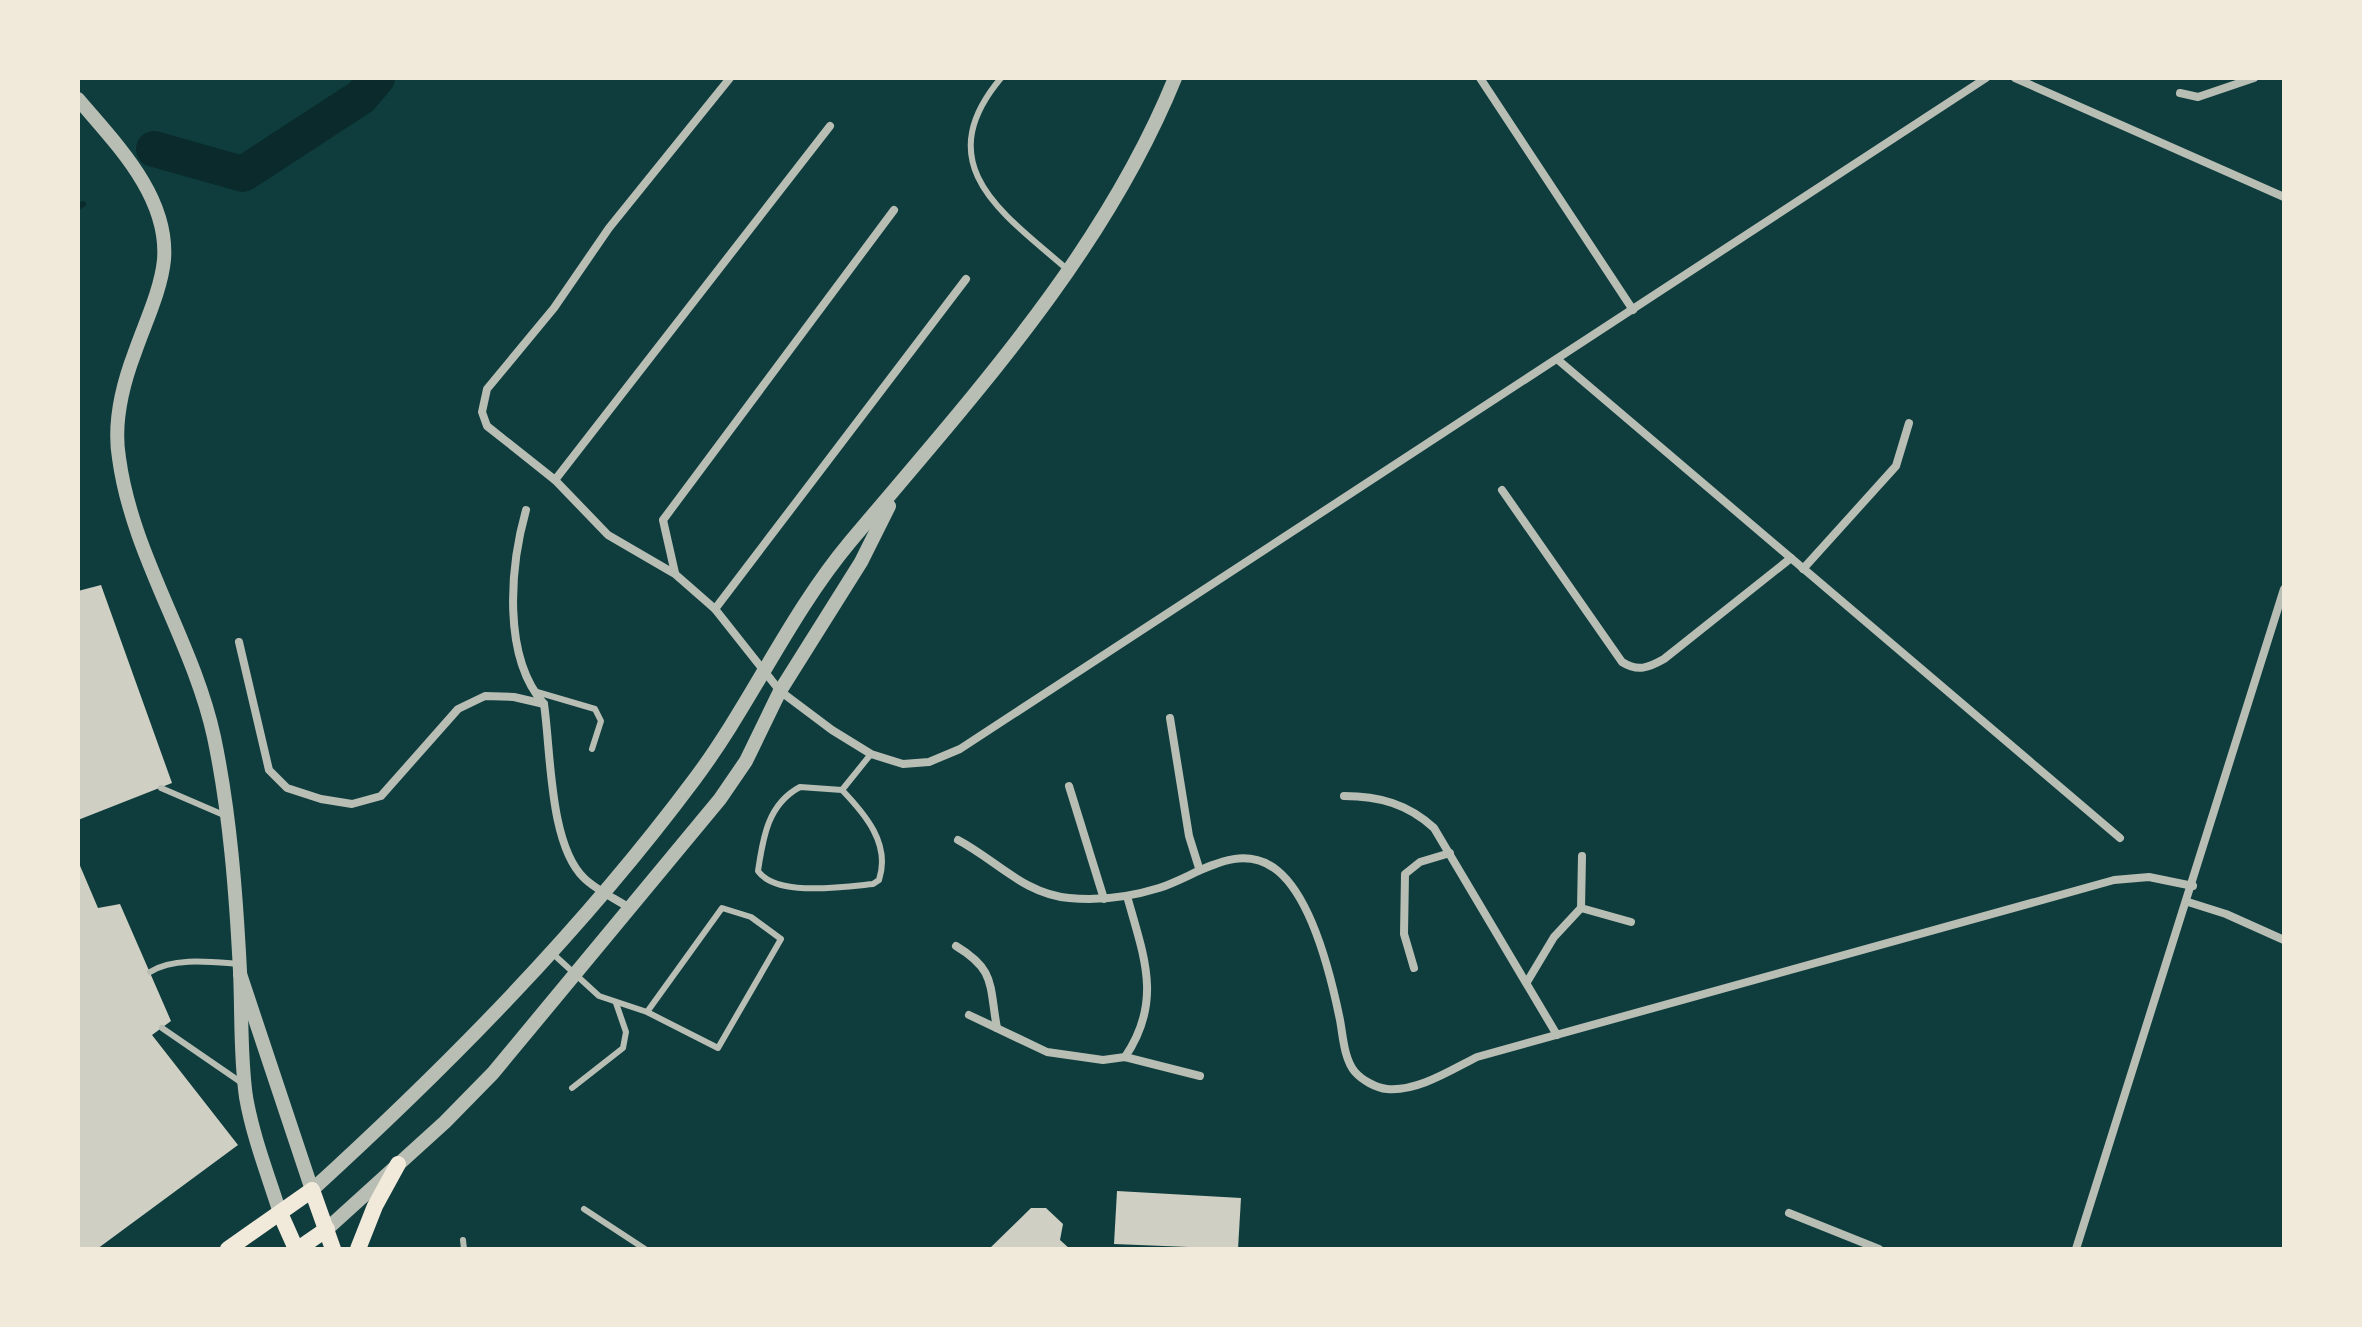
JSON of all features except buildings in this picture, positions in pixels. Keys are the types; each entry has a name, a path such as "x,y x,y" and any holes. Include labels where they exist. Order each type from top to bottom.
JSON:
{"main road":[{"path":"358,1249 375,1206 398,1164"},
{"path":"228,1249 312,1190 333,1249"},
{"path":"280,1213 297,1249 327,1229"}],"street":[{"path":"730,78 609,228 554,308 487,389 482,412 487,426 555,480 608,535 675,574 715,609 780,691 871,754 903,764 929,762 960,749 1986,78"},
{"path":"240,969 312,1190 442,1068 551,952 605,891 697,776 849,544 897,491 1069,271 1125,184 1175,78"},
{"path":"1480,78 1633,310"},
{"path":"2015,78 2284,197"},
{"path":"2180,93 2198,97 2254,78"},
{"path":"78,99 126,157 148,192 163,238 164,261 158,286 120,403 118,454 132,512 199,682 221,774 240,969 239,1026 245,1085 253,1130 280,1213"},
{"path":"555,480 830,126"},
{"path":"675,574 663,520 894,210"},
{"path":"715,609 966,279"},
{"path":"1557,359 2120,838"},
{"path":"1803,569 1896,466 1909,423"},
{"path":"1502,490 1603,637 1630,667 1650,667 1664,659 1791,558"},
{"path":"327,1229 493,1073 632,909 746,761 780,691 861,562 897,491"},
{"path":"526,510 519,537 513,588 515,625 532,691 544,704 563,839 575,868 586,881 632,909"},
{"path":"2076,1249 2188,902 2284,589"},
{"path":"239,642 269,770 287,788 321,799 352,804 381,796 458,709 485,696 514,697 544,704"},
{"path":"1170,718 1189,836 1199,868"},
{"path":"1069,786 1104,899"},
{"path":"1344,796 1373,796 1407,808 1434,828 1557,1035"},
{"path":"958,840 1025,885 1066,898 1127,896 1163,887 1199,868 1224,860 1250,859 1275,868 1293,884 1332,984 1347,1059 1355,1072 1385,1089 1404,1088 1477,1057 2114,880 2149,877 2193,886"},
{"path":"1414,968 1404,934 1405,874 1420,862 1450,853"},
{"path":"1527,982 1554,937 1581,908 1582,856"},
{"path":"1125,1057 1144,1023 1148,1002 1148,978 1127,896"},
{"path":"2188,902 2226,914 2284,940"},
{"path":"1581,908 1631,922"},
{"path":"956,946 980,960 987,975 997,1028"},
{"path":"969,1015 1047,1052 1074,1058 1125,1057 1200,1076"},
{"path":"1789,1213 1879,1249"}],"lane":[{"path":"1001,78 982,104 973,125 969,149 972,170 986,196 1069,271"},
{"path":"532,691 595,709 601,721 592,749"},
{"path":"842,790 871,754"},
{"path":"169,784 182,797"},
{"path":"800,787 842,790 858,807 877,839 883,863 879,880 873,884 808,887 772,884 763,879 758,871 763,832 783,796 800,787"},
{"path":"161,788 226,816"},
{"path":"551,952 599,996 647,1012 718,1048 781,939 751,917 722,908 647,1012"},
{"path":"150,972 165,965 188,962 240,969"},
{"path":"572,1088 623,1048 626,1032 616,1003"},
{"path":"162,1028 245,1085"},
{"path":"584,1209 645,1249"},
{"path":"463,1240 464,1249"}],"waterway":[{"path":"154,149 243,174 361,97 377,78"},
{"path":"78,207 83,204"}]}
